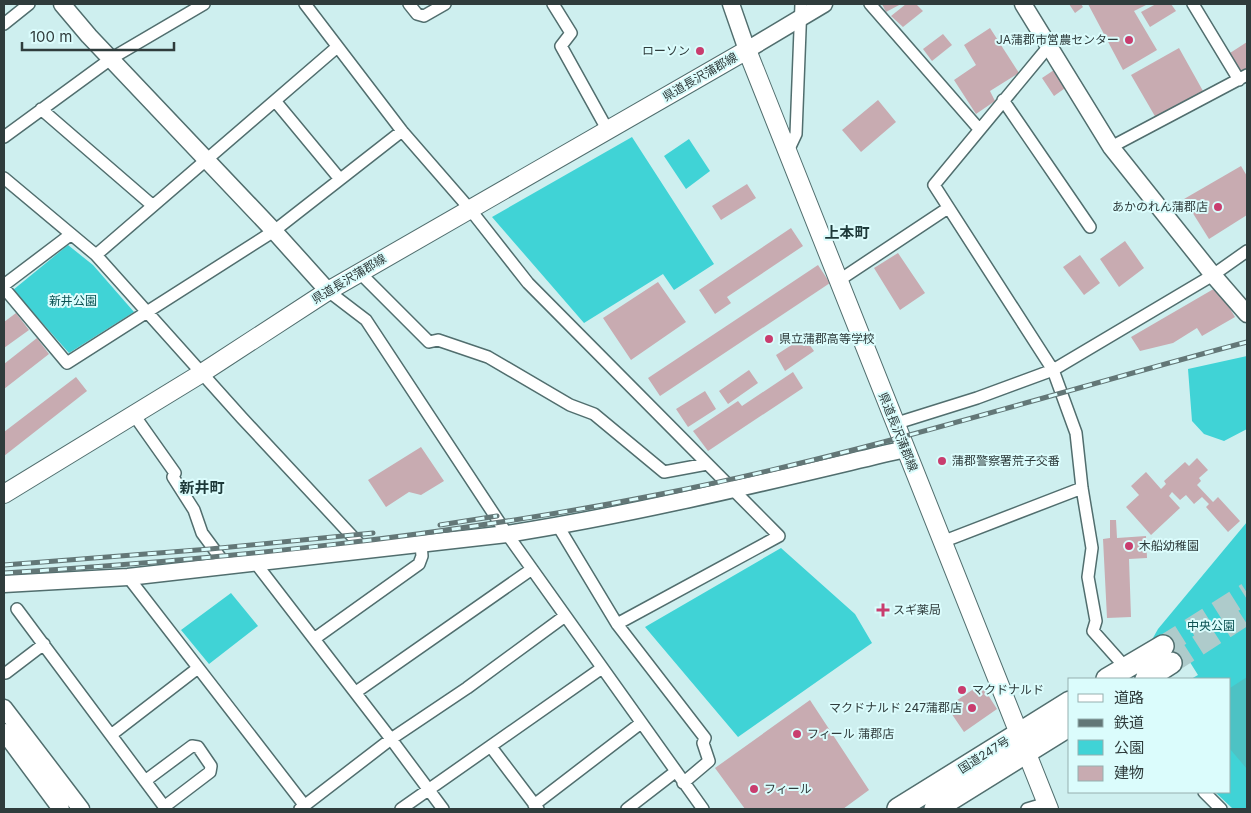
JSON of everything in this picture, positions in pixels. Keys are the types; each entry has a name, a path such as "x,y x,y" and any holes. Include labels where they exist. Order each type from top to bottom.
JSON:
{"highway":[{"path":"1109,678 1126,668 1167,654 1147,678"},
{"name":"国道247号","path":"934,809 1022,742 1068,704"},
{"name":"国道247号","path":"898,809 1022,742 1068,726"}],"main road":[{"name":"県道長沢蒲郡線","path":"4,494 202,373 359,272 747,50 894,424 1048,806"}],"street":[{"path":"4,24 30,4"},
{"path":"62,4 89,36 112,58 328,291 366,320 532,569 703,809"},
{"path":"4,137 112,58 204,4"},
{"path":"306,4 336,48 402,131 469,208 528,283 626,385 779,536 617,624"},
{"path":"409,4 417,14 424,16 445,4"},
{"path":"553,4 571,33 561,46 607,129"},
{"path":"731,4 747,50 801,11 824,4"},
{"path":"870,4 980,129"},
{"path":"1023,4 1111,147 1213,275 1247,314"},
{"path":"1111,147 1243,78 1193,4"},
{"path":"788,151 796,134 801,11"},
{"path":"1049,46 934,185 1053,370 1076,433 1082,488 1092,548 1088,577 1096,621 1093,631 1126,668"},
{"path":"96,255 152,205 276,102 336,48"},
{"path":"1003,100 1090,227"},
{"path":"276,102 339,178"},
{"path":"40,109 152,205"},
{"path":"70,235 4,286 66,363 274,231 339,178 402,131"},
{"path":"4,178 96,255 365,550"},
{"path":"838,281 948,208"},
{"path":"894,424 977,398 1053,370 1213,275 1247,251"},
{"path":"359,272 429,342 438,340 488,357 570,405 594,414 664,472 707,464"},
{"path":"134,415 175,473 173,477 194,510 202,533 225,564"},
{"path":"4,584 128,577 225,564 508,534 558,526 732,490 905,449"},
{"path":"942,542 1082,488"},
{"path":"558,526 617,624 705,738 703,743 709,761 683,783"},
{"path":"314,639 419,564 422,556 420,544"},
{"path":"254,561 356,692 443,809"},
{"path":"356,692 532,569"},
{"path":"128,577 303,808 391,739 467,688 565,616"},
{"path":"17,609 165,808 210,772 211,766 198,747 192,746 145,781"},
{"path":"6,674 44,644"},
{"path":"111,735 198,668"},
{"path":"401,809 602,668"},
{"path":"4,708 80,809"},
{"path":"491,747 536,807 641,723"},
{"path":"4,732 61,809"},
{"path":"626,809 676,772"},
{"path":"1205,793 1221,809"},
{"path":"1027,809 1048,806"}],"green space":[{"path":"632,137 714,264 674,290 663,274 584,323 492,217"},
{"path":"689,139 710,171 686,189 664,156"},
{"name":"新井公園","path":"68,245 93,265 134,312 69,353 13,290"},
{"path":"1247,356 1247,429 1224,441 1204,434 1192,421 1188,369"},
{"name":"中央公園","path":"1247,522 1247,809 1233,809 1216,793 1231,793 1231,678 1193,678 1198,675 1171,632 1149,645 1158,629"},
{"path":"781,548 855,614 872,643 738,737 645,627"},
{"path":"231,593 258,626 209,664 181,630"}],"shaded area":[{"path":"1247,677 1247,769 1231,750 1231,687"}],"building":[{"path":"882,4 901,4 886,12"},
{"path":"906,4 916,4 923,11 903,27 891,16"},
{"path":"1069,4 1081,4 1083,7 1075,13"},
{"name":"JA蒲郡市営農センター","path":"1088,4 1148,4 1134,11 1157,50 1123,70"},
{"path":"1156,4 1171,4 1176,11 1150,27 1141,12"},
{"path":"990,28 1019,73 990,91 995,101 976,114 954,80 976,65 964,45"},
{"path":"943,34 952,45 932,61 923,49"},
{"path":"1247,42 1247,68 1241,71 1230,53"},
{"path":"1179,48 1203,91 1156,118 1131,75"},
{"path":"1057,68 1068,86 1054,96 1042,78"},
{"path":"878,100 896,122 861,152 842,130"},
{"name":"あかのれん蒲郡店","path":"1241,166 1247,176 1247,215 1209,239 1184,199"},
{"path":"747,184 756,198 721,220 712,206"},
{"path":"791,228 803,246 727,297 731,303 715,314 699,290"},
{"path":"1125,241 1144,268 1119,287 1100,259"},
{"path":"898,253 925,293 900,310 874,268"},
{"path":"1080,255 1100,283 1084,295 1063,267"},
{"path":"818,265 830,283 660,396 648,378"},
{"path":"658,282 686,322 631,360 603,318"},
{"path":"1217,287 1235,317 1202,336 1197,328 1173,343 1140,351 1131,337"},
{"path":"16,313 29,330 4,348 4,322"},
{"path":"804,337 814,351 785,371 776,355"},
{"path":"37,338 49,354 4,389 4,364"},
{"path":"749,370 758,383 728,404 719,391"},
{"path":"793,372 803,388 708,451 693,431 738,401 742,406"},
{"path":"76,377 87,391 4,456 4,432"},
{"path":"705,391 716,409 688,427 676,409"},
{"path":"421,447 444,481 421,495 409,492 386,507 368,480"},
{"path":"1197,458 1208,470 1199,478 1201,481 1197,485 1213,502 1218,497 1240,521 1228,532 1206,507 1209,504 1202,497 1194,504 1186,495 1180,500 1172,492 1169,496 1180,508 1151,535 1126,507 1139,495 1131,486 1146,472 1161,489 1166,484 1164,481 1185,462 1189,466"},
{"path":"1110,520 1116,520 1117,538 1146,536 1147,558 1129,559 1131,617 1107,618 1103,539 1110,538"},
{"name":"マクドナルド 247蒲郡店","path":"981,684 997,709 964,732 947,707"},
{"name":"フィール 蒲郡店","path":"810,700 869,790 843,809 745,809 715,768"}],"tunnel":[{"path":"1163,646 1247,593"},
{"path":"1171,663 1247,614"}],"railway":[{"path":"4,573 169,561 334,544 498,523 661,494 809,461 1247,342"},
{"path":"440,525 497,516"},
{"path":"4,565 210,549 373,533"}],"place":[{"name":"JA蒲郡市営農センター","path":"1129,40"},
{"name":"ローソン","path":"700,51"},
{"name":"あかのれん蒲郡店","path":"1218,207"},
{"name":"県立蒲郡高等学校","path":"769,339"},
{"name":"蒲郡警察署荒子交番","path":"942,461"},
{"name":"木船幼稚園","path":"1129,546"},
{"name":"スギ薬局","path":"883,610"},
{"name":"マクドナルド","path":"962,690"},
{"name":"マクドナルド 247蒲郡店","path":"972,708"},
{"name":"フィール 蒲郡店","path":"797,734"},
{"name":"フィール","path":"754,789"}],"district":[{"name":"上本町","path":"847,233"},
{"name":"新井町","path":"202,488"}]}
